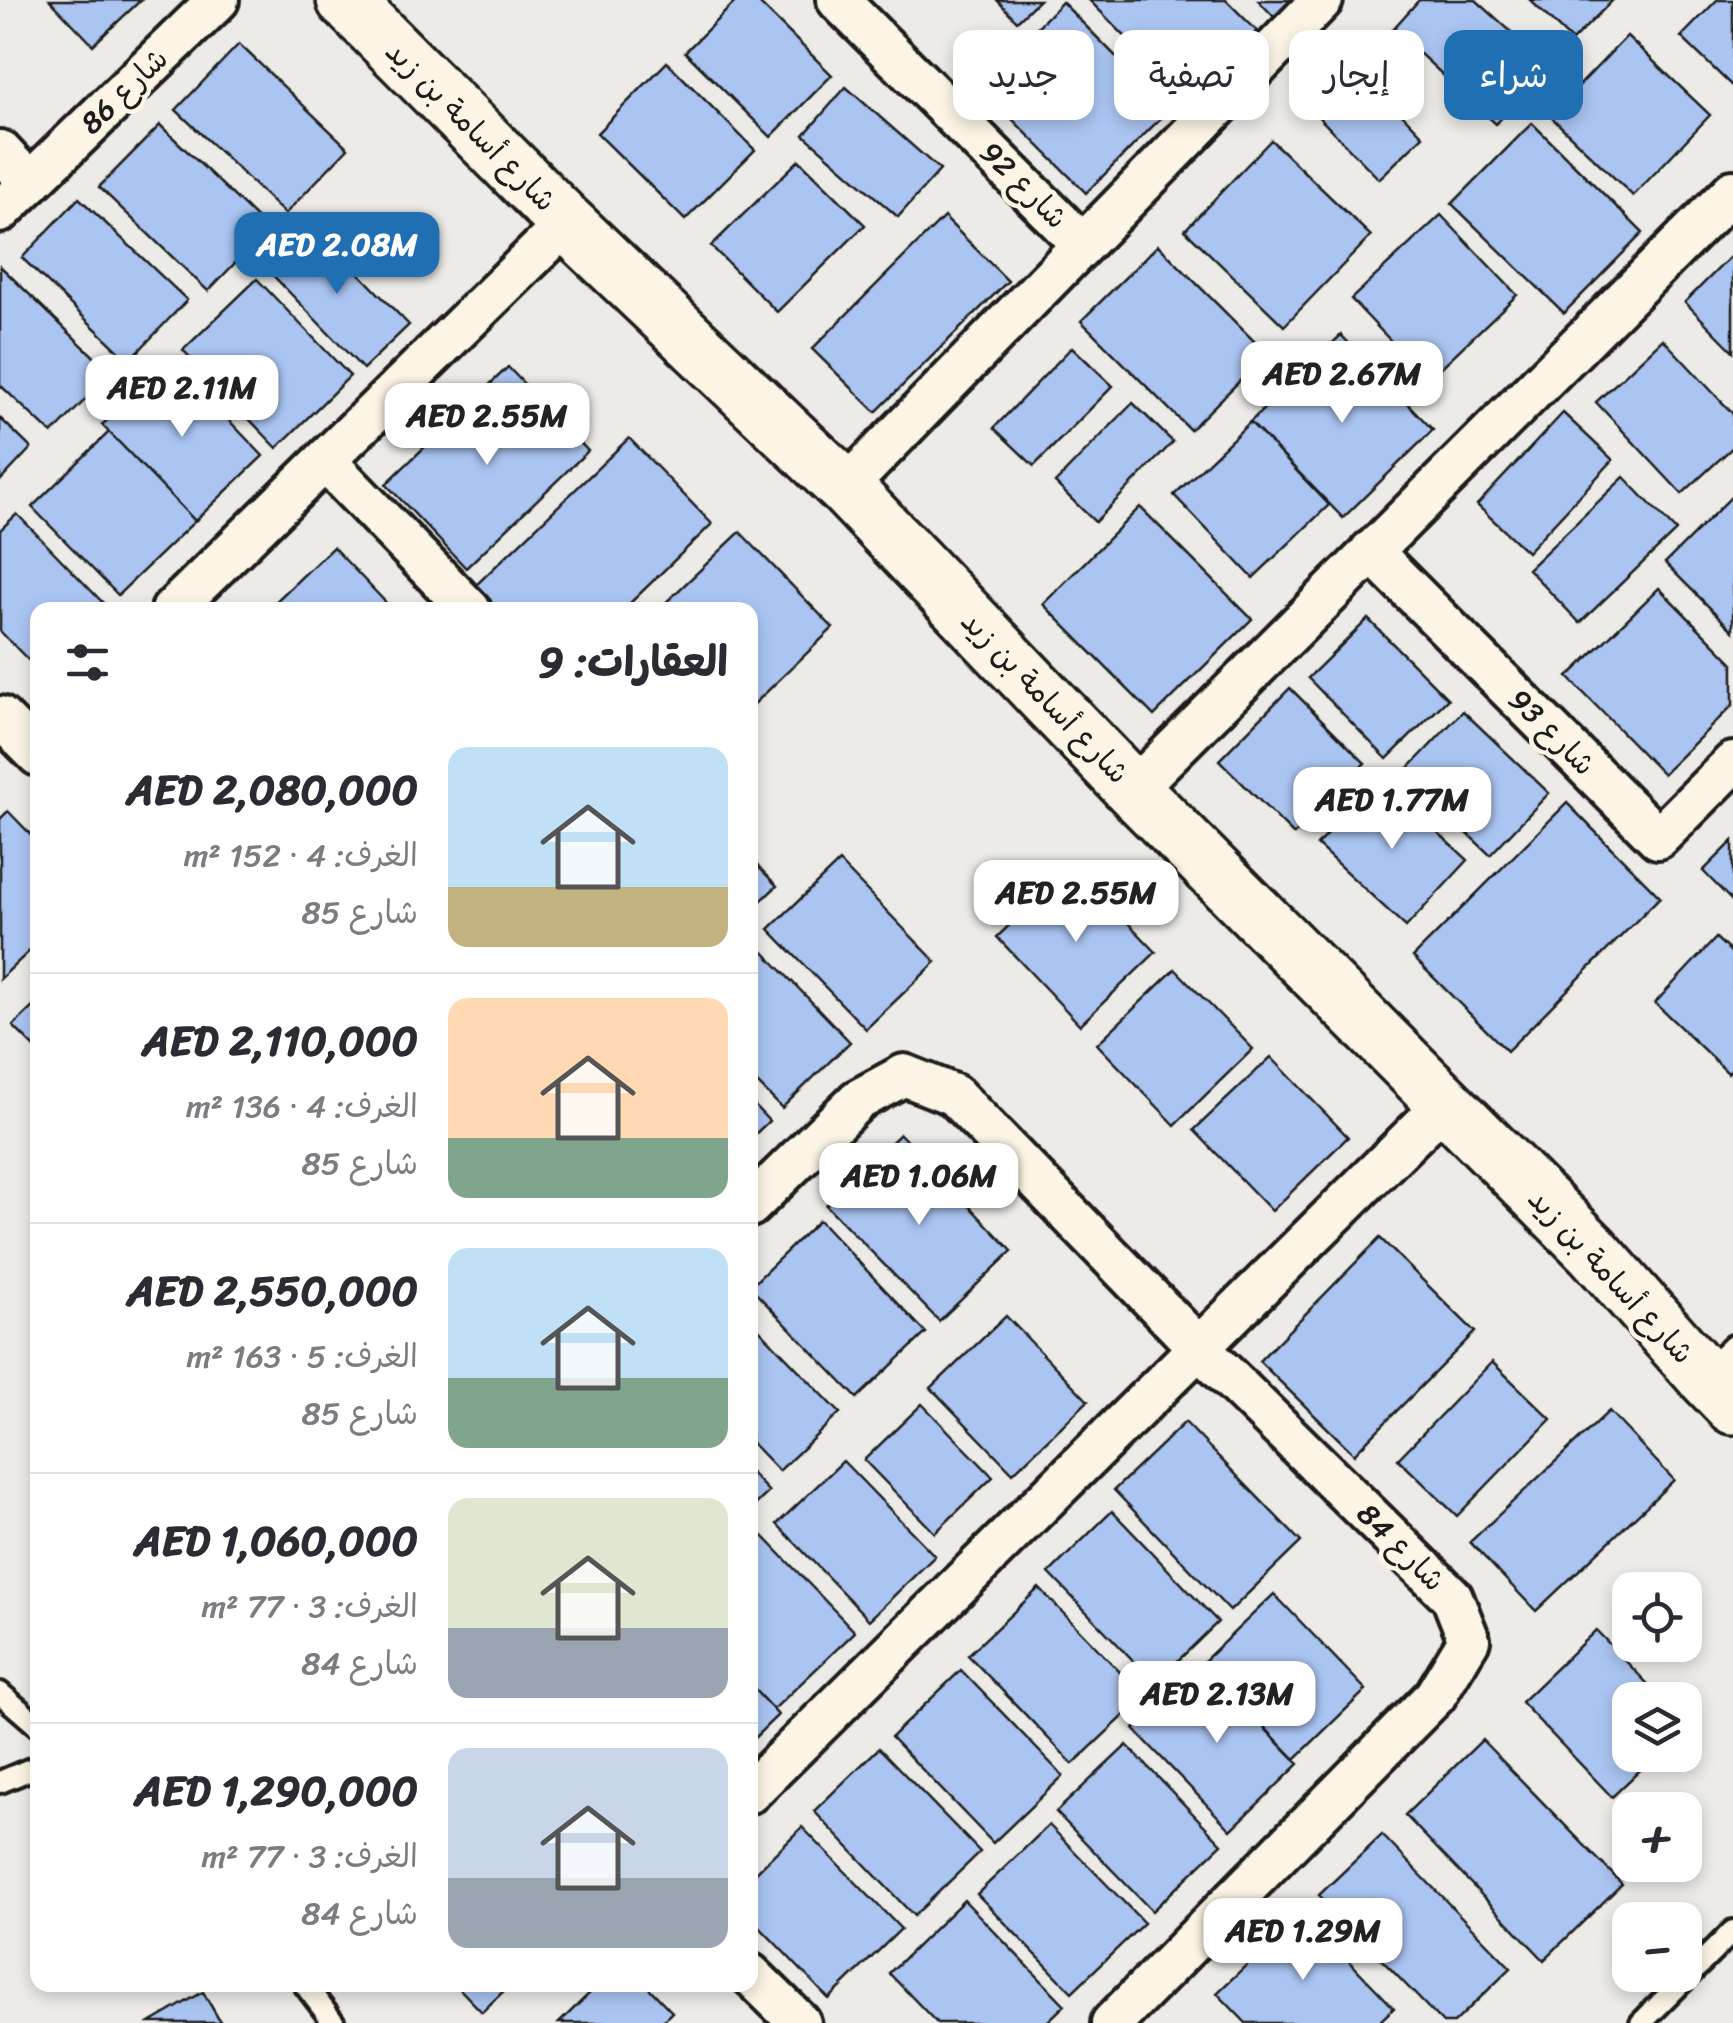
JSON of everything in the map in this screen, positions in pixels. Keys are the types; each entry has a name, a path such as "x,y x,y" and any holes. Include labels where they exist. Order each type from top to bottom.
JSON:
{"street":[{"name":"شارع 86","path":"0,212 218,0"},
{"name":"شارع أسامة بن زيد","path":"346,0 567,223 845,488 1133,790 1592,1251 1723,1376"},
{"name":"شارع 92","path":"838,0 1082,244"},
{"name":"شارع 92","path":"845,488 1322,0"},
{"path":"0,151 30,183"},
{"path":"1133,790 1733,191"},
{"path":"180,602 567,223"},
{"path":"325,461 462,602"},
{"name":"شارع 93","path":"1372,551 1658,838 1733,764"},
{"path":"0,717 30,744"},
{"name":"شارع 84","path":"758,1198 858,1100 904,1075 954,1095 1200,1348 1452,1598 1469,1640 1436,1696 1112,2023"},
{"path":"758,1784 1446,1103"},
{"path":"758,1982 800,2023"}],"lane":[{"path":"0,1693 30,1719"},
{"path":"0,1782 30,1769"},
{"path":"1642,2023 1733,1931"},
{"path":"310,1992 334,2023"}],"building":[{"path":"50,0 141,0 93,45"},
{"path":"737,0 756,0 832,75 771,137 685,52"},
{"path":"997,0 1039,0 1017,21"},
{"path":"1089,0 1226,0 1256,30 1119,30"},
{"path":"1258,0 1294,0 1275,18"},
{"path":"1419,0 1476,0 1509,30 1444,30 1444,76 1424,58 1424,30 1393,29"},
{"path":"1530,0 1613,0 1583,30 1561,30"},
{"path":"1717,0 1733,0 1733,87 1681,37"},
{"path":"1062,2 1090,30 1034,30"},
{"path":"1094,34 1114,54 1114,120 1159,120 1086,193 1013,120 1094,120"},
{"path":"1627,36 1710,115 1633,196 1554,120 1583,120 1583,82"},
{"path":"239,44 348,148 285,214 176,110"},
{"path":"667,62 755,150 685,220 597,133"},
{"path":"846,87 940,170 898,217 804,135"},
{"path":"1322,120 1408,120 1423,136 1379,179"},
{"path":"1532,123 1643,233 1564,313 1452,204"},
{"path":"160,125 268,229 208,291 99,187"},
{"path":"1271,140 1371,236 1284,326 1185,230"},
{"path":"799,160 865,225 777,312 711,246"},
{"path":"79,198 187,300 129,361 22,258"},
{"path":"1441,215 1517,295 1428,380 1351,299"},
{"path":"944,217 1008,281 876,412 812,349"},
{"path":"311,224 409,325 363,369 266,268"},
{"path":"1158,245 1267,354 1190,430 1081,321"},
{"path":"1733,254 1733,351 1685,302"},
{"path":"0,266 111,373 52,434 0,385"},
{"path":"257,279 350,376 277,448 183,350"},
{"path":"1341,335 1433,430 1343,518 1250,422"},
{"path":"1663,339 1733,414 1733,447 1682,494 1596,402"},
{"path":"1072,347 1113,386 1034,466 994,428"},
{"path":"170,359 263,456 195,521 102,425"},
{"path":"508,367 588,451 466,568 386,484"},
{"path":"1133,403 1173,442 1095,522 1055,483"},
{"path":"1563,413 1613,460 1527,552 1477,505"},
{"path":"0,418 31,448 0,481"},
{"path":"1250,422 1329,505 1253,578 1174,495"},
{"path":"109,432 195,521 118,595 32,507"},
{"path":"629,438 712,524 631,602 486,602 473,588"},
{"path":"1624,477 1676,531 1580,623 1528,569"},
{"path":"1733,495 1733,631 1665,563"},
{"path":"1140,507 1252,619 1154,716 1043,604"},
{"path":"17,514 102,602 30,602 30,662 0,631 0,530"},
{"path":"740,532 833,628 758,700 758,602 666,602"},
{"path":"333,547 385,602 275,602"},
{"path":"1659,588 1733,663 1733,705 1663,774 1568,677"},
{"path":"1368,619 1448,699 1387,759 1308,678"},
{"path":"1290,688 1365,763 1294,835 1219,760"},
{"path":"1463,711 1549,793 1490,855 1404,773"},
{"path":"1379,778 1468,860 1406,927 1317,845"},
{"path":"1567,803 1660,897 1507,1051 1413,957"},
{"path":"8,811 30,834 30,951 0,979 0,819"},
{"path":"1733,841 1733,902 1703,871"},
{"path":"839,862 936,962 866,1029 769,929"},
{"path":"1072,865 1156,952 1080,1025 997,937"},
{"path":"758,866 777,886 758,904"},
{"path":"1716,938 1733,954 1733,1068 1728,1073 1655,1003"},
{"path":"758,946 850,1042 782,1108 758,1084"},
{"path":"1175,969 1253,1049 1175,1125 1097,1044"},
{"path":"30,1010 30,1043 13,1026"},
{"path":"1271,1057 1348,1137 1272,1211 1194,1130"},
{"path":"758,1109 769,1121 758,1131"},
{"path":"900,1134 1012,1251 939,1321 826,1205"},
{"path":"819,1220 926,1333 857,1398 758,1295 758,1279"},
{"path":"1380,1238 1475,1332 1354,1454 1259,1361"},
{"path":"1006,1316 1088,1401 1013,1473 931,1388"},
{"path":"758,1328 840,1413 779,1471 758,1449"},
{"path":"1492,1362 1551,1419 1457,1516 1398,1459"},
{"path":"922,1404 993,1477 935,1533 864,1460"},
{"path":"1609,1411 1674,1480 1536,1611 1470,1542"},
{"path":"1185,1422 1301,1542 1230,1611 1114,1490"},
{"path":"843,1461 935,1556 869,1620 777,1524"},
{"path":"758,1480 769,1492 758,1502"},
{"path":"1112,1511 1218,1622 1155,1683 1049,1573"},
{"path":"763,1536 855,1632 773,1710 758,1694 758,1541"},
{"path":"1039,1588 1144,1697 1073,1764 968,1655"},
{"path":"1274,1594 1366,1690 1295,1759 1202,1663"},
{"path":"1596,1630 1612,1647 1612,1662 1627,1662 1646,1682 1612,1682 1612,1772 1638,1772 1617,1792 1612,1792 1612,1797 1521,1702"},
{"path":"1202,1663 1299,1764 1231,1830 1134,1729"},
{"path":"961,1670 1063,1776 993,1843 891,1737"},
{"path":"758,1694 778,1715 758,1734"},
{"path":"1482,1740 1612,1874 1612,1882 1622,1884 1544,1960 1405,1815"},
{"path":"1127,1745 1222,1844 1152,1911 1056,1812"},
{"path":"879,1748 980,1852 914,1916 814,1811"},
{"path":"1049,1825 1144,1923 1072,1992 977,1894"},
{"path":"802,1827 901,1929 829,1999 758,1925 758,1870"},
{"path":"1382,1835 1511,1968 1454,2023 1443,2023 1319,1895"},
{"path":"964,1900 1065,2005 1046,2023 937,2023 889,1973"},
{"path":"1302,1912 1394,2008 1378,2023 1246,2023 1217,1993"},
{"path":"203,1992 221,2023 150,2023"},
{"path":"463,1992 503,1992 482,2012"},
{"path":"591,1992 653,1992 672,2012 661,2023 559,2023"}]}
